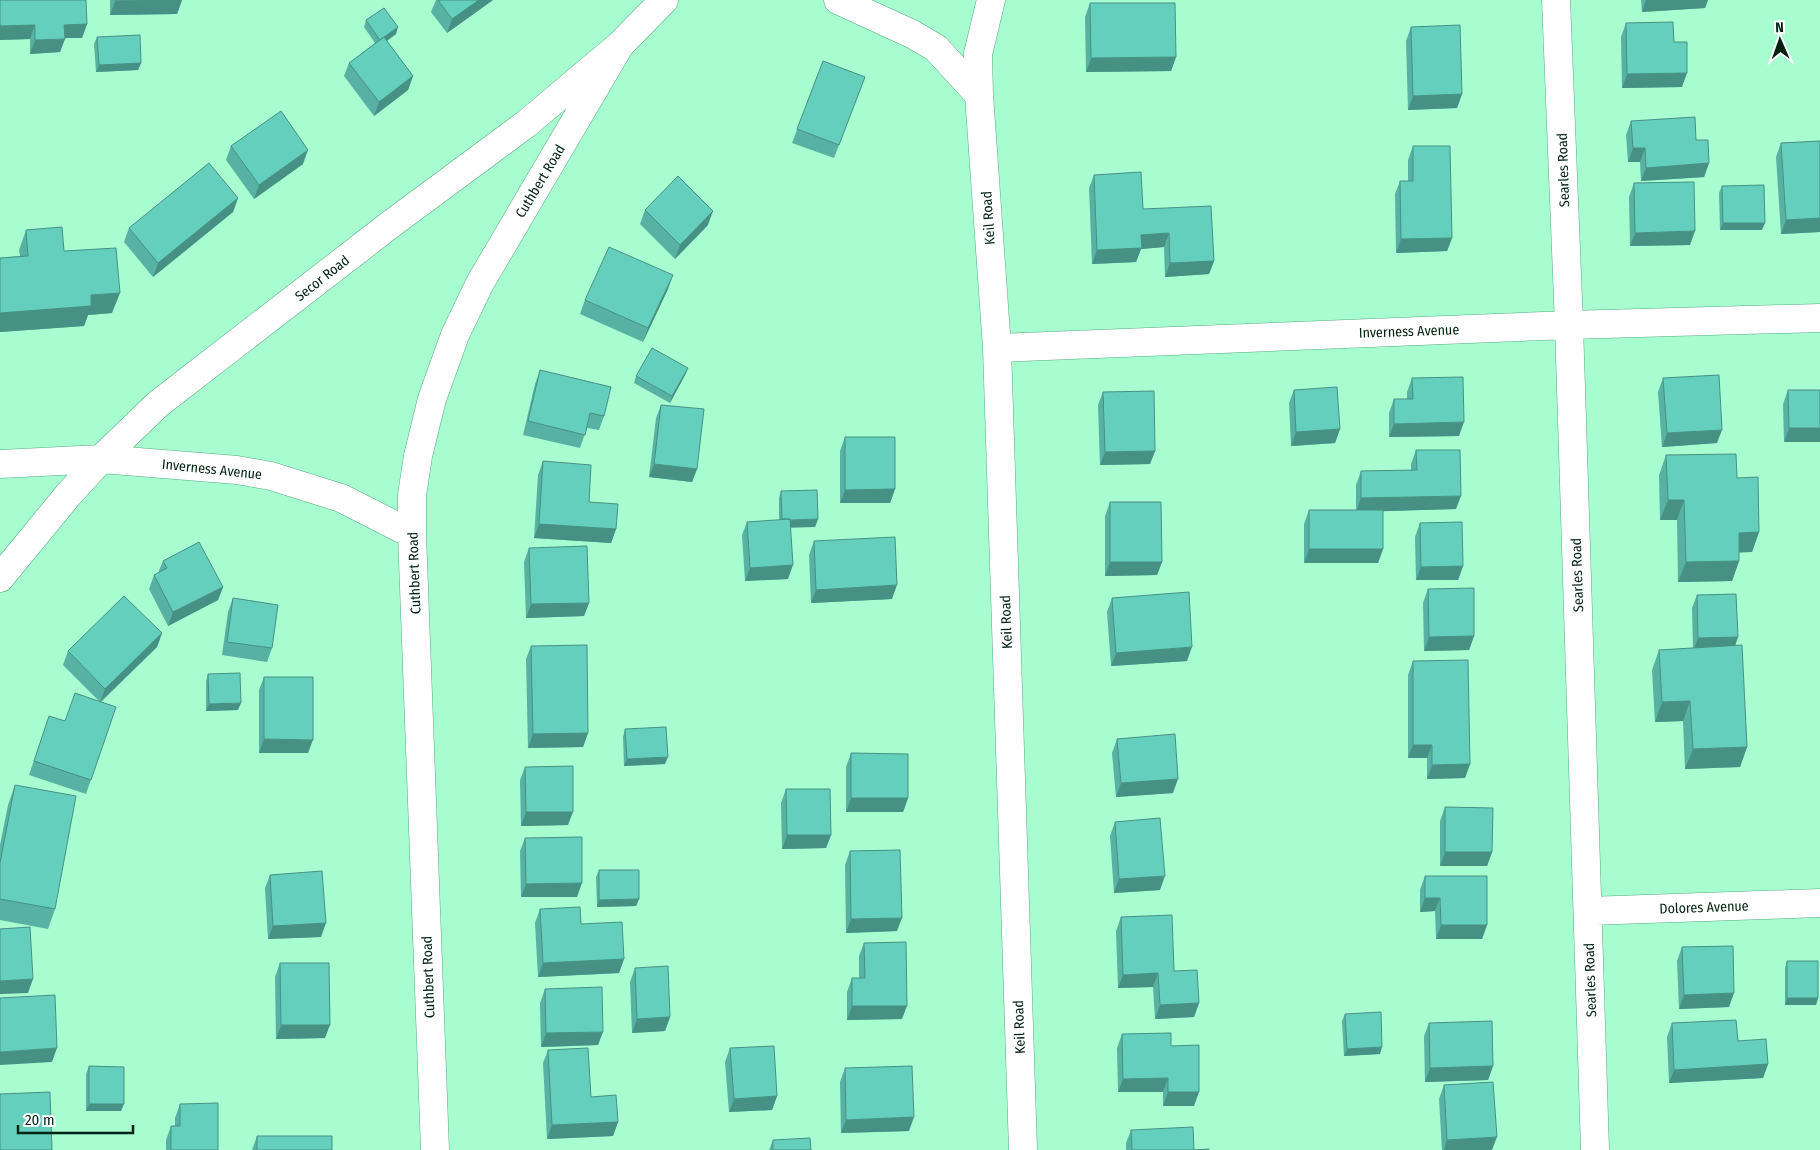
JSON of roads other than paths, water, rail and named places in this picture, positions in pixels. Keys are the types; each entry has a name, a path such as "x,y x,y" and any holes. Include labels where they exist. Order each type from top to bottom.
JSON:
{"street":[{"name":"Secor Road","path":"0,578 68,495 158,404 199,370 526,124 620,45 664,0"},
{"path":"838,0 912,34 936,48 979,95"},
{"name":"Keil Road","path":"990,0 978,54 979,95 997,348 1024,1150"},
{"name":"Searles Road","path":"1556,0 1569,325 1594,1150"},
{"name":"Cuthbert Road","path":"435,1150 412,534 412,495 418,456 432,399 455,335 480,283 620,45"},
{"name":"Inverness Avenue","path":"997,348 1569,325 1820,318"},
{"name":"Inverness Avenue","path":"0,464 101,460 237,470 271,476 341,498 412,534"},
{"name":"Dolores Avenue","path":"1588,910 1820,903"}]}
